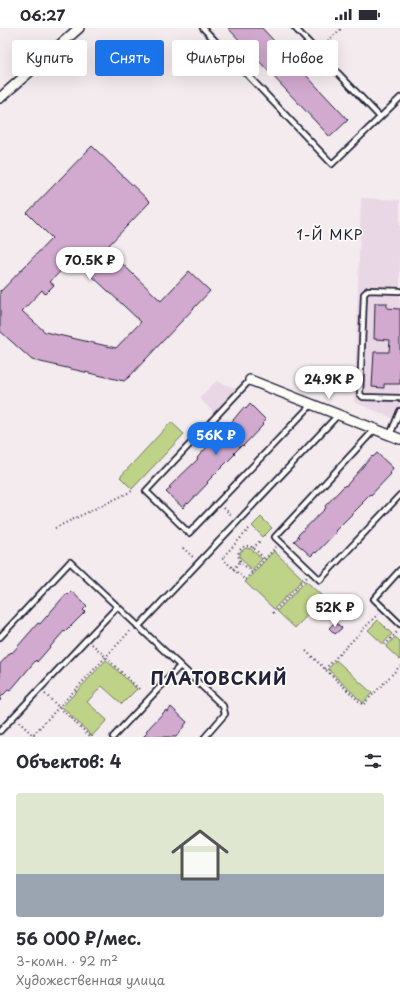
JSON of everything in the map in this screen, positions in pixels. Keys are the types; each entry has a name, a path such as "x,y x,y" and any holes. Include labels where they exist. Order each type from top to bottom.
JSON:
{"street":[{"path":"2,94 79,28"},
{"path":"250,380 400,439"}],"lane":[{"path":"203,28 332,164 400,98"},
{"path":"294,28 305,40"},
{"path":"338,74 380,117"},
{"path":"400,291 368,290 364,294 360,394 363,397 400,398"},
{"path":"250,380 146,491 189,533 312,404"},
{"path":"390,435 400,411"},
{"path":"137,626 338,415"},
{"path":"375,429 275,537 279,543 320,580 400,495"},
{"path":"0,637 70,562 225,709 225,714 222,719 205,737"},
{"path":"400,570 374,599 400,624"},
{"path":"0,731 117,607"},
{"path":"113,737 180,666"}],"path":[{"path":"328,40 342,28"},
{"path":"55,528 132,490"},
{"path":"222,507 232,516"},
{"path":"249,529 222,558 245,580 279,543"},
{"path":"253,548 261,540"},
{"path":"252,572 240,561 238,554 241,549 246,546 253,548 264,559"},
{"path":"183,548 193,558"},
{"path":"233,569 240,561"},
{"path":"273,613 311,573"},
{"path":"325,669 377,614"},
{"path":"24,727 33,736 106,657 137,626"},
{"path":"385,646 400,629"},
{"path":"97,648 139,688"},
{"path":"306,651 363,705 400,666"},
{"path":"50,698 92,737"}],"shaded area":[{"path":"361,198 400,200 400,421 354,402"},
{"path":"216,381 238,389 215,414 199,398"}],"green space":[{"path":"171,422 184,434 132,489 120,477"},
{"path":"261,517 272,528 263,537 252,526"},
{"path":"246,548 251,549 262,559 252,570 240,557 240,552"},
{"path":"274,551 303,579 274,609 245,582"},
{"path":"306,581 324,598 295,628 277,611"},
{"path":"378,620 392,634 383,644 368,630"},
{"path":"395,637 400,641 400,660 386,647"},
{"path":"106,660 137,689 122,704 102,686 87,702 107,720 92,736 62,707"},
{"path":"336,660 372,693 363,703 328,669"}],"building":[{"path":"228,28 262,28 273,40 267,40 267,70 259,61 259,40 239,40"},
{"path":"273,76 307,76 348,120 330,137"},
{"path":"92,146 150,202 106,248 161,301 189,271 210,291 124,381 32,360 0,331 0,290 1,291 52,238 27,213","holes":["73,258 141,322 116,348 45,332 22,311 42,290 45,294 54,285 50,282"]},
{"path":"375,303 387,303 387,308 400,309 400,384 384,384 384,388 372,387 374,352 389,352 390,340 374,339"},
{"path":"250,404 266,420 262,424 263,425 243,446 242,445 234,453 235,454 183,508 166,492 171,488 169,487 198,459 197,458 217,436 218,438 244,407 246,409"},
{"path":"377,453 393,468 390,473 391,474 371,495 370,494 362,502 363,503 335,531 336,532 316,553 315,552 311,556 294,541 299,537 297,536 326,508 325,506 345,485 346,486 372,456 373,457"},
{"path":"71,591 87,606 83,610 85,612 65,632 64,631 37,662 36,660 10,691 8,690 0,698 0,664 11,652 12,653 38,623 40,624 66,594 67,595"},
{"path":"335,622 342,628 335,634 329,628"},
{"path":"171,707 187,722 176,737 143,737 147,733 146,731 166,710 167,712"}],"district":[{"name":"1-Й МКР","path":"330,235"},
{"name":"ПЛАТОВСКИЙ","path":"219,679"}]}
